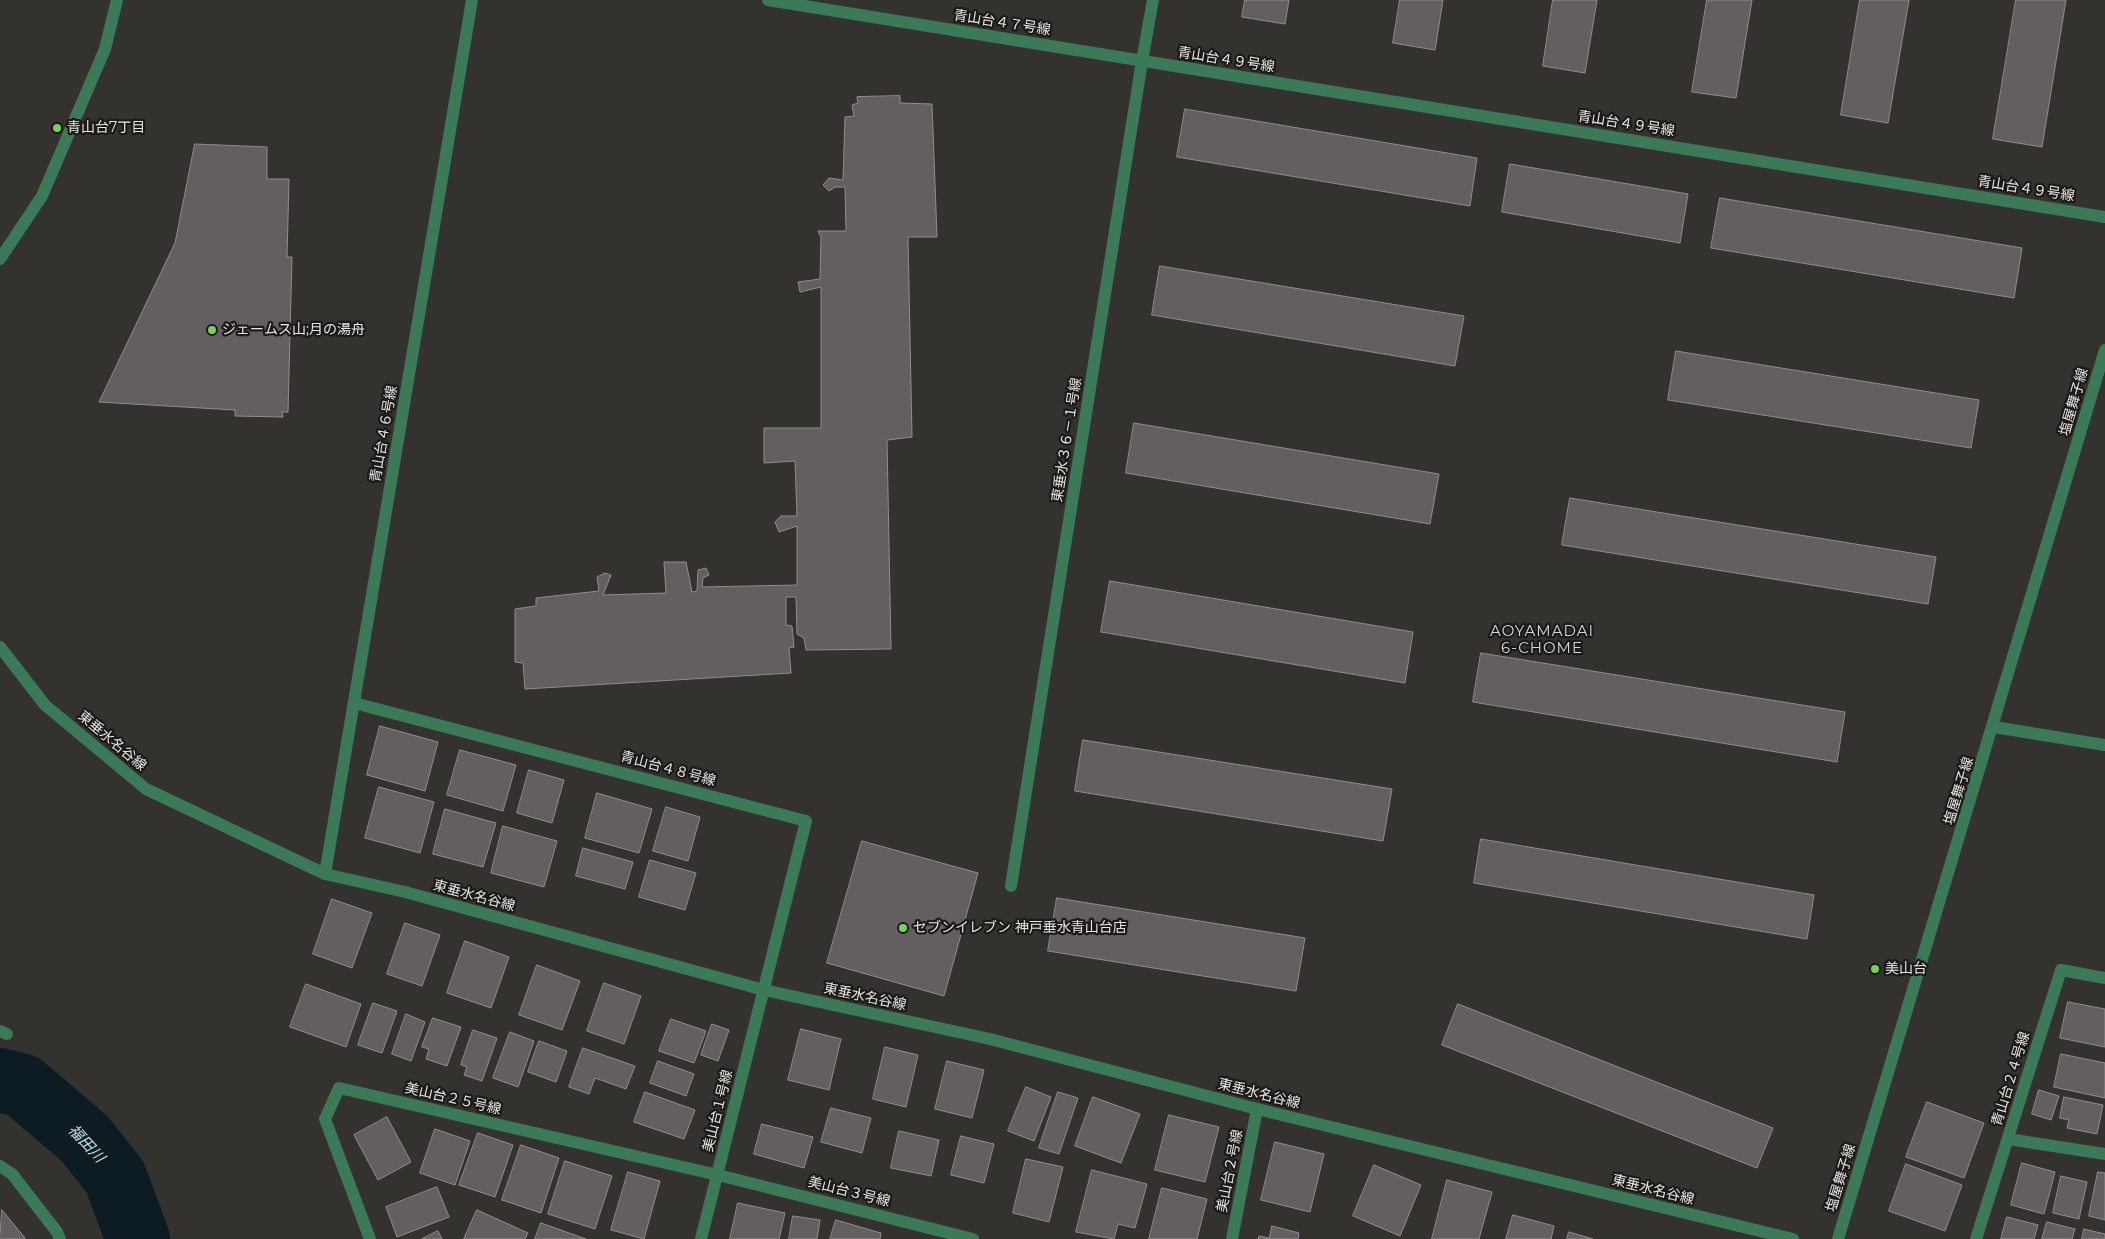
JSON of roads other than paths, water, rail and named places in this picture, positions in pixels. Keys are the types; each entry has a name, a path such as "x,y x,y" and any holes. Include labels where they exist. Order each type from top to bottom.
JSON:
{"street":[{"path":"0,259 42,196 105,49 117,0"},
{"name":"青山台４６号線","path":"325,874 472,0"},
{"name":"青山台４７号線","path":"768,0 1142,61"},
{"name":"東垂水３６－１号線","path":"1011,886 1153,0"},
{"name":"青山台４９号線","path":"1142,61 2105,217"},
{"name":"塩屋舞子線","path":"1838,1239 1994,727 2105,350"},
{"name":"東垂水名谷線","path":"0,647 45,705 146,789 325,874 405,892 764,990 990,1039 1257,1109 1793,1239"},
{"name":"青山台４８号線","path":"354,703 806,820 764,990"},
{"path":"1994,727 2105,745"},
{"name":"青山台２４号線","path":"1976,1239 2061,970 2105,978"},
{"name":"美山台１号線","path":"702,1239 764,990"},
{"name":"美山台２５号線","path":"370,1239 325,1119 339,1088 718,1175"},
{"name":"美山台２号線","path":"1232,1239 1257,1109"},
{"path":"2008,1139 2105,1154"},
{"path":"0,1166 12,1174 57,1232 60,1239"},
{"name":"美山台３号線","path":"718,1175 974,1239"}],"waterway":[{"name":"福田川","path":"0,1080 23,1086 85,1139 115,1177 138,1239"}],"place":[{"name":"青山台7丁目","path":"57,128"},
{"name":"ジェームス山;月の湯舟","path":"212,330"},
{"name":"セブンイレブン 神戸垂水青山台店","path":"903,928"},
{"name":"美山台","path":"1875,969"}],"district":[{"name":"AOYAMADAI 6-CHOME","path":"1542,640"}]}
